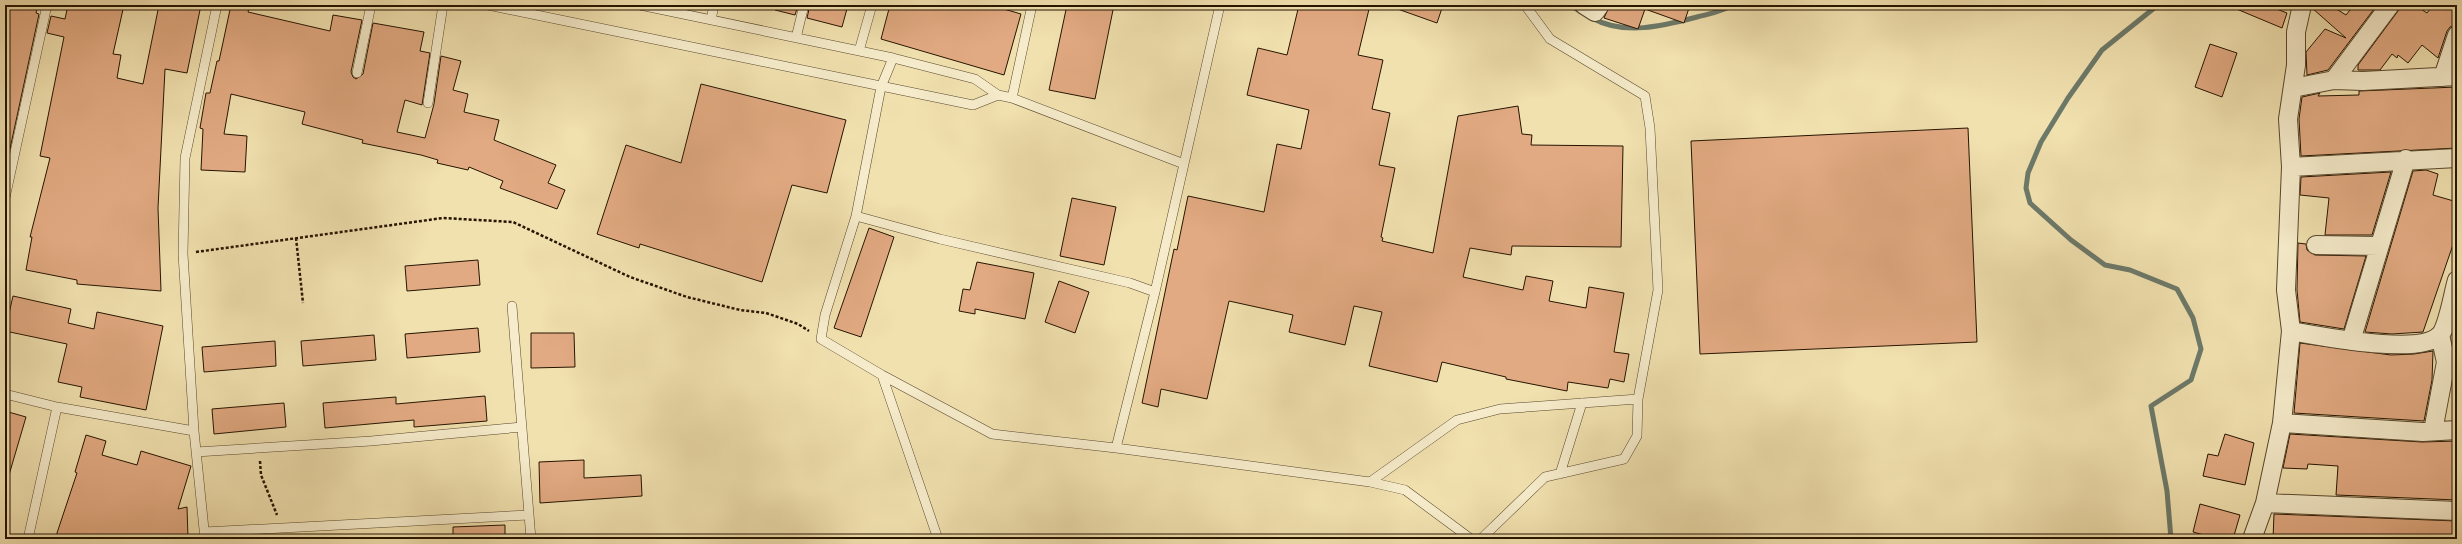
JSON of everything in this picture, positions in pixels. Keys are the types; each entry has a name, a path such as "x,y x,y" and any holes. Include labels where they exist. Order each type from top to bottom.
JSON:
{"street":[{"path":"1584,5 1595,12 1600,5"},
{"path":"2252,539 2265,503 2282,423 2291,331 2286,290 2291,167 2288,119 2296,65 2296,32 2302,5"},
{"path":"2334,80 2390,5"},
{"path":"2293,88 2334,80 2363,81 2450,77 2457,35"},
{"path":"2291,167 2406,159 2457,158"},
{"path":"2351,341 2406,159"},
{"path":"2316,245 2379,246"},
{"path":"2433,431 2446,362 2447,329 2457,280"},
{"path":"2291,331 2351,341 2417,345 2430,342 2447,329"},
{"path":"2282,423 2433,431 2457,430"},
{"path":"2265,503 2457,510"}],"lane":[{"path":"5,198 47,5"},
{"path":"217,5 185,158 183,254 194,431 204,535 282,528 529,515"},
{"path":"357,74 371,5"},
{"path":"428,103 443,5"},
{"path":"488,5 973,105 998,95"},
{"path":"640,5 666,8 711,20 893,58 975,79 998,95 1012,98 1184,164"},
{"path":"711,20 714,5"},
{"path":"796,38 804,5"},
{"path":"859,51 872,5"},
{"path":"1012,98 1032,5"},
{"path":"1116,448 1155,292 1220,5"},
{"path":"1481,539 1545,477 1624,459 1637,436 1638,399 1658,290 1650,128 1646,96 1550,39 1525,5"},
{"path":"893,58 881,87 856,216 825,315 822,339 882,375 992,434 1116,448 1370,482 1405,490 1471,539"},
{"path":"856,216 947,241 1130,283 1155,292"},
{"path":"512,306 531,539"},
{"path":"882,375 938,539"},
{"path":"5,394 57,407 194,431"},
{"path":"1370,482 1457,420 1500,409 1638,399"},
{"path":"1560,474 1582,403"},
{"path":"28,539 57,407"},
{"path":"196,452 371,441 522,427"}],"path":[{"path":"183,254 443,218 513,222 630,277 687,297 740,310 766,313 798,324 822,339"},
{"path":"296,238 303,303"},
{"path":"259,449 261,475 282,528"}],"building":[{"path":"5,5 38,5 36,13 39,14 8,158 5,158"},
{"path":"68,5 124,5 113,54 121,55 117,78 143,84 159,5 201,5 187,73 165,69 158,208 161,291 77,284 77,280 26,270 32,237 30,237 50,158 40,156 64,37 47,33 51,16 65,19"},
{"path":"231,5 250,5 248,12 330,31 333,15 362,20 351,72 353,77 356,79 363,74 373,23 424,32 420,51 430,53 422,105 405,100 397,132 425,138 434,104 441,56 461,61 453,90 468,94 464,112 499,120 494,140 556,165 548,183 565,190 557,209 500,188 503,181 469,167 468,170 437,163 438,160 421,155 362,143 363,140 302,124 305,112 231,94 224,134 247,136 245,172 201,170 203,129 200,128 206,93 210,93 217,61 219,61"},
{"path":"776,5 798,5 795,15 775,10"},
{"path":"810,5 848,5 842,27 807,18"},
{"path":"890,5 990,5 1021,14 1004,75 881,39"},
{"path":"1067,5 1114,5 1095,99 1049,90"},
{"path":"1299,5 1370,5 1358,55 1383,60 1372,109 1390,113 1379,165 1395,168 1381,237 1383,238 1382,241 1433,253 1458,116 1518,106 1522,134 1532,135 1531,145 1623,146 1621,247 1512,246 1511,255 1470,248 1463,277 1523,290 1526,276 1553,281 1549,301 1586,308 1589,287 1624,293 1614,352 1629,354 1624,382 1610,379 1608,388 1568,382 1567,391 1506,379 1506,377 1442,362 1437,382 1369,366 1382,312 1354,306 1345,345 1289,332 1293,315 1229,301 1207,399 1161,389 1158,407 1142,403 1174,249 1177,250 1188,196 1264,212 1277,144 1301,149 1309,110 1247,95 1258,48 1287,55"},
{"path":"1393,5 1443,5 1437,23 1392,7"},
{"path":"1610,5 1690,5 1684,23 1645,9 1638,29 1604,18"},
{"path":"2227,5 2266,5 2287,13 2282,28"},
{"path":"2312,5 2330,5 2346,15 2354,5 2377,5 2328,70 2307,75 2306,52 2325,29 2346,38 2312,8"},
{"path":"2400,5 2415,5 2427,13 2433,5 2457,5 2457,25 2450,27 2447,31 2438,58 2422,45 2408,63 2398,55 2397,58 2392,54 2380,70 2358,70 2358,65 2398,11"},
{"path":"2210,44 2237,53 2222,97 2195,87"},
{"path":"701,84 846,120 827,193 792,185 762,282 640,244 639,248 597,234 626,145 681,163"},
{"path":"2457,87 2457,148 2301,156 2299,119 2302,97 2320,93 2318,96 2359,95 2359,91"},
{"path":"1968,128 1977,342 1700,354 1691,141"},
{"path":"2426,170 2438,174 2433,195 2457,202 2457,233 2423,332 2392,334 2365,332 2413,171"},
{"path":"2391,172 2372,235 2325,235 2329,198 2300,195 2301,177"},
{"path":"1072,198 1116,207 1104,265 1060,256"},
{"path":"869,228 894,237 861,337 834,328"},
{"path":"2298,243 2306,244 2307,250 2315,255 2366,256 2344,329 2300,322 2297,290"},
{"path":"478,260 480,285 407,291 405,266"},
{"path":"977,262 1034,273 1025,319 975,309 975,314 959,311 963,289 970,290"},
{"path":"1059,281 1089,292 1075,333 1045,322"},
{"path":"13,296 71,309 68,323 94,329 97,312 163,326 146,410 80,397 82,387 58,382 67,344 5,331"},
{"path":"478,328 480,352 407,358 405,334"},
{"path":"531,333 574,333 575,367 531,368"},
{"path":"374,335 376,360 303,366 301,341"},
{"path":"275,341 276,366 204,372 202,347"},
{"path":"2300,343 2391,355 2433,351 2432,380 2424,421 2294,413"},
{"path":"485,396 487,421 414,427 414,420 325,428 323,403 396,397 396,404"},
{"path":"284,403 286,427 214,434 212,409"},
{"path":"5,411 26,417 9,475 5,474"},
{"path":"2225,434 2254,443 2245,485 2203,476 2208,454 2218,456"},
{"path":"2290,434 2422,442 2457,441 2457,500 2336,495 2338,466 2308,464 2307,469 2283,468"},
{"path":"86,435 106,441 102,455 137,465 141,451 191,466 178,509 187,507 188,539 55,539 77,473 75,472"},
{"path":"584,460 584,478 641,475 642,496 540,503 539,462"},
{"path":"2200,504 2240,515 2233,539 2218,539 2193,532"},
{"path":"2274,514 2457,521 2457,539 2273,539"},
{"path":"505,525 505,539 453,539 453,527"}],"waterway":[{"path":"1570,5 1581,12"},
{"path":"1592,18 1617,27 1644,28 1710,14 1732,5"},
{"path":"2158,5 2102,50 2068,98 2041,142 2028,173 2026,188 2030,203 2071,240 2105,265 2130,270 2177,289 2193,318 2201,349 2191,380 2151,406 2167,491 2171,539"}]}
